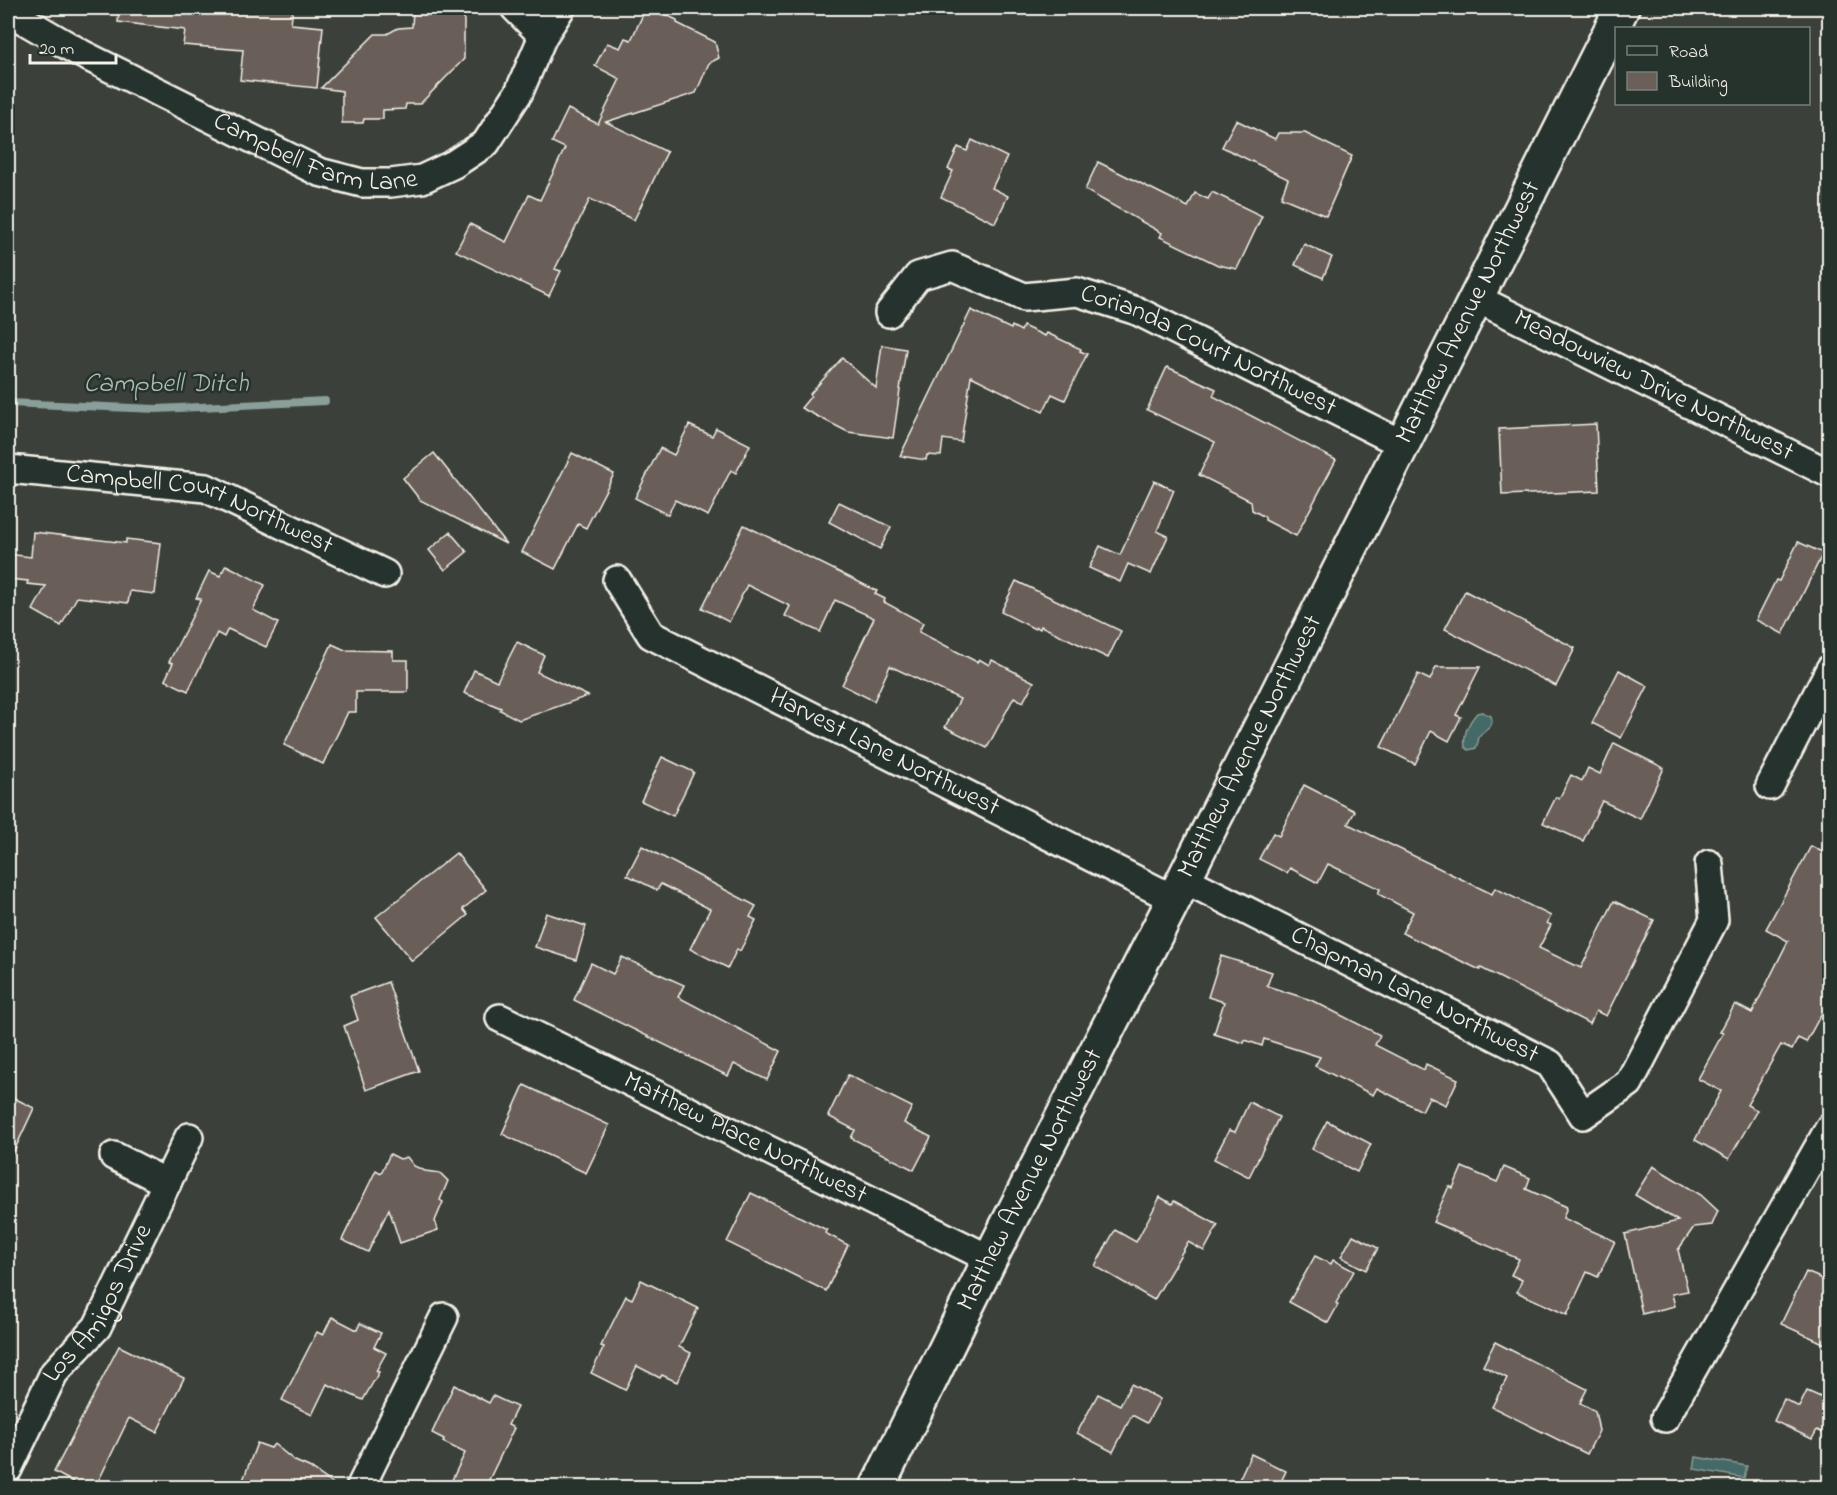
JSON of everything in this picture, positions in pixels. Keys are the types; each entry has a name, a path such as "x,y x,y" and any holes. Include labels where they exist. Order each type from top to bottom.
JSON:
{"street":[{"path":"515,8 543,36"},
{"name":"Campbell Farm Lane","path":"8,11 82,54 319,172 363,183 391,183 422,179 454,164 486,143 519,92 543,36 561,8"},
{"name":"Matthew Avenue Northwest","path":"877,1488 990,1258 1179,889 1622,8"},
{"name":"Corianda Court Northwest","path":"889,314 918,276 952,266 1024,297 1077,292 1137,311 1402,444"},
{"name":"Meadowview Drive Northwest","path":"1476,298 1830,474"},
{"name":"Campbell Court Northwest","path":"8,469 206,488 385,574"},
{"name":"Harvest Lane Northwest","path":"617,580 651,635 1179,889"},
{"path":"1770,786 1830,669"},
{"name":"Chapman Lane Northwest","path":"1179,889 1550,1064 1583,1114 1629,1083 1714,920 1709,864"},
{"name":"Matthew Place Northwest","path":"500,1018 990,1258"},
{"path":"1665,1418 1830,1127"},
{"name":"Los Amigos Drive","path":"8,1469 54,1373 97,1327 189,1137"},
{"path":"114,1156 167,1183"},
{"path":"360,1488 444,1317"}],"water":[{"path":"1482,712 1491,716 1492,724 1479,737 1476,748 1469,750 1465,747 1467,728 1477,713"},
{"path":"1696,1457 1747,1466 1744,1478 1694,1469"}],"building":[{"path":"119,8 293,8 291,24 323,27 317,88 240,80 243,50 183,45 185,30 118,22"},
{"path":"646,8 651,8 677,20 677,23 715,42 719,58 709,63 696,93 606,122 667,152 634,220 590,199 555,269 561,271 549,296 456,251 470,224 506,242 529,195 540,200 565,148 552,142 568,109 598,124 620,79 595,66 607,43 620,48 625,38 631,40"},
{"path":"413,10 464,11 464,59 420,104 406,104 405,109 383,110 383,119 364,119 363,123 342,123 342,91 321,88 375,34 387,34 398,28 412,27"},
{"path":"1236,120 1275,139 1278,133 1305,133 1352,156 1326,216 1281,197 1288,179 1222,147"},
{"path":"972,140 1007,157 992,188 1008,196 995,223 941,197 953,171 948,169 958,147 967,151"},
{"path":"1098,162 1188,207 1195,193 1208,199 1212,192 1262,216 1237,269 1218,265 1160,237 1162,233 1085,190"},
{"path":"1304,244 1332,257 1323,278 1295,265"},
{"path":"971,310 1011,329 1012,326 1021,331 1023,326 1045,336 1047,333 1087,354 1065,400 1052,394 1043,412 971,376 961,442 943,439 941,456 927,455 926,460 900,456"},
{"path":"882,345 906,349 893,438 848,432 801,408 811,396 810,394 842,358 876,388"},
{"path":"1167,367 1216,389 1213,396 1336,460 1296,536 1265,520 1265,517 1252,510 1251,501 1199,475 1215,442 1147,410"},
{"path":"1596,424 1599,491 1502,495 1499,429"},
{"path":"689,425 712,436 716,428 750,445 736,473 731,470 708,516 675,500 668,515 635,498 660,448 674,455"},
{"path":"434,453 506,544 420,500 403,478"},
{"path":"572,453 614,474 586,528 578,524 555,569 522,552"},
{"path":"1154,481 1174,490 1157,531 1168,536 1151,574 1128,564 1120,582 1089,568 1100,546 1120,555"},
{"path":"839,502 891,527 880,549 829,522"},
{"path":"744,525 877,591 875,594 885,599 884,602 923,623 919,632 977,662 979,659 989,665 992,660 1034,682 1023,702 1014,697 987,748 945,727 960,699 890,666 874,701 842,685 874,618 835,600 820,632 785,616 790,606 747,585 729,622 702,608"},
{"path":"33,532 126,543 126,539 161,543 155,594 130,591 128,603 77,597 61,626 33,610 46,586 8,579 8,554 31,557"},
{"path":"450,532 467,552 445,570 429,550"},
{"path":"1798,542 1823,553 1783,634 1756,620"},
{"path":"226,565 265,585 253,610 278,623 266,647 228,629 224,637 217,633 188,691 165,680 173,663 169,662 201,599 196,598 209,571 220,576"},
{"path":"1016,581 1121,631 1108,658 1041,626 1040,629 1036,627 1035,629 1001,612"},
{"path":"1465,591 1575,648 1556,686 1445,629"},
{"path":"517,642 544,655 537,672 588,696 519,720 500,710 501,708 464,693 474,670 497,681"},
{"path":"332,644 345,650 393,651 393,660 408,660 408,692 356,692 356,712 348,712 323,764 284,745"},
{"path":"1436,667 1480,667 1456,715 1461,717 1449,741 1431,731 1415,764 1381,747 1418,674 1430,680"},
{"path":"1619,670 1648,686 1621,738 1592,723"},
{"path":"1614,743 1664,768 1640,819 1602,801 1583,841 1543,823 1556,797 1559,799 1571,775 1582,781 1588,768 1600,774"},
{"path":"662,757 694,772 673,816 641,801"},
{"path":"1304,785 1355,811 1348,824 1492,894 1495,888 1551,916 1547,923 1551,925 1539,948 1581,968 1614,901 1654,920 1606,1016 1596,1011 1590,1024 1481,968 1480,970 1402,933 1413,912 1378,894 1380,889 1328,864 1318,883 1290,868 1287,873 1259,859 1273,833 1279,836"},
{"path":"642,846 756,906 750,917 756,920 728,968 690,949 710,909 661,884 657,890 627,875"},
{"path":"1811,846 1830,856 1830,998 1806,1042 1798,1038 1792,1050 1781,1045 1747,1105 1757,1110 1729,1159 1695,1140 1721,1091 1698,1079 1723,1033 1720,1032 1735,1004 1752,1013 1788,941 1766,929"},
{"path":"456,853 486,890 463,909 468,915 412,961 376,917"},
{"path":"546,913 586,926 576,960 535,947"},
{"path":"1221,956 1272,972 1267,986 1311,1000 1380,1035 1375,1045 1424,1070 1426,1064 1458,1079 1446,1105 1429,1097 1422,1111 1377,1088 1373,1095 1315,1066 1320,1057 1264,1039 1262,1046 1214,1034 1224,1002 1208,997"},
{"path":"622,957 684,985 678,997 781,1051 767,1080 734,1064 728,1076 574,1000 591,963 613,974"},
{"path":"388,982 419,1071 366,1090 344,1026 358,1020 350,996"},
{"path":"848,1075 912,1107 904,1123 931,1137 914,1170 851,1138 855,1130 828,1116"},
{"path":"524,1085 609,1125 586,1173 502,1134"},
{"path":"8,1095 34,1108 8,1164"},
{"path":"1249,1102 1279,1117 1249,1177 1214,1159 1229,1130 1235,1132"},
{"path":"1327,1121 1371,1144 1357,1172 1312,1149"},
{"path":"390,1154 400,1159 407,1157 414,1166 425,1171 440,1173 448,1181 435,1221 438,1230 400,1243 389,1209 368,1252 342,1240 376,1170 381,1173"},
{"path":"1653,1166 1701,1195 1718,1211 1712,1225 1694,1227 1678,1250 1688,1291 1672,1294 1675,1306 1642,1314 1625,1234 1678,1221 1635,1195"},
{"path":"1462,1167 1497,1182 1504,1167 1530,1178 1526,1189 1567,1207 1563,1218 1615,1241 1598,1277 1587,1272 1567,1315 1517,1292 1522,1280 1511,1275 1519,1259 1433,1222 1449,1186 1453,1188"},
{"path":"751,1193 827,1230 825,1233 848,1245 826,1291 727,1242"},
{"path":"1160,1197 1172,1204 1174,1201 1218,1225 1204,1251 1188,1242 1154,1300 1095,1266 1115,1230 1136,1242"},
{"path":"1353,1235 1378,1248 1366,1270 1341,1257"},
{"path":"1315,1256 1331,1264 1333,1260 1354,1271 1328,1323 1289,1302"},
{"path":"1806,1272 1830,1282 1830,1346 1781,1324"},
{"path":"641,1280 698,1308 679,1347 691,1353 677,1382 662,1375 660,1378 637,1366 625,1390 591,1373 604,1347 601,1346 626,1296 632,1299"},
{"path":"332,1317 357,1330 360,1323 381,1333 374,1347 386,1353 376,1371 379,1372 363,1400 327,1384 312,1415 282,1400 317,1332 323,1335"},
{"path":"1495,1342 1587,1389 1580,1403 1595,1411 1599,1431 1587,1454 1492,1407 1507,1378 1483,1366"},
{"path":"119,1346 184,1378 157,1432 129,1418 95,1488 84,1488 54,1472"},
{"path":"1131,1384 1160,1399 1147,1423 1132,1415 1113,1452 1077,1433 1098,1394 1120,1405"},
{"path":"454,1385 489,1403 493,1396 517,1407 508,1425 514,1428 485,1488 448,1488 465,1453 443,1442 444,1439 432,1433"},
{"path":"1807,1391 1830,1401 1830,1436 1817,1430 1812,1439 1774,1421 1784,1399 1799,1407"},
{"path":"257,1443 271,1448 274,1444 295,1461 309,1467 339,1488 263,1488 243,1480"},
{"path":"1251,1454 1286,1471 1278,1488 1235,1488"}],"waterway":[{"name":"Campbell Ditch","path":"8,403 157,409 325,401"}]}
